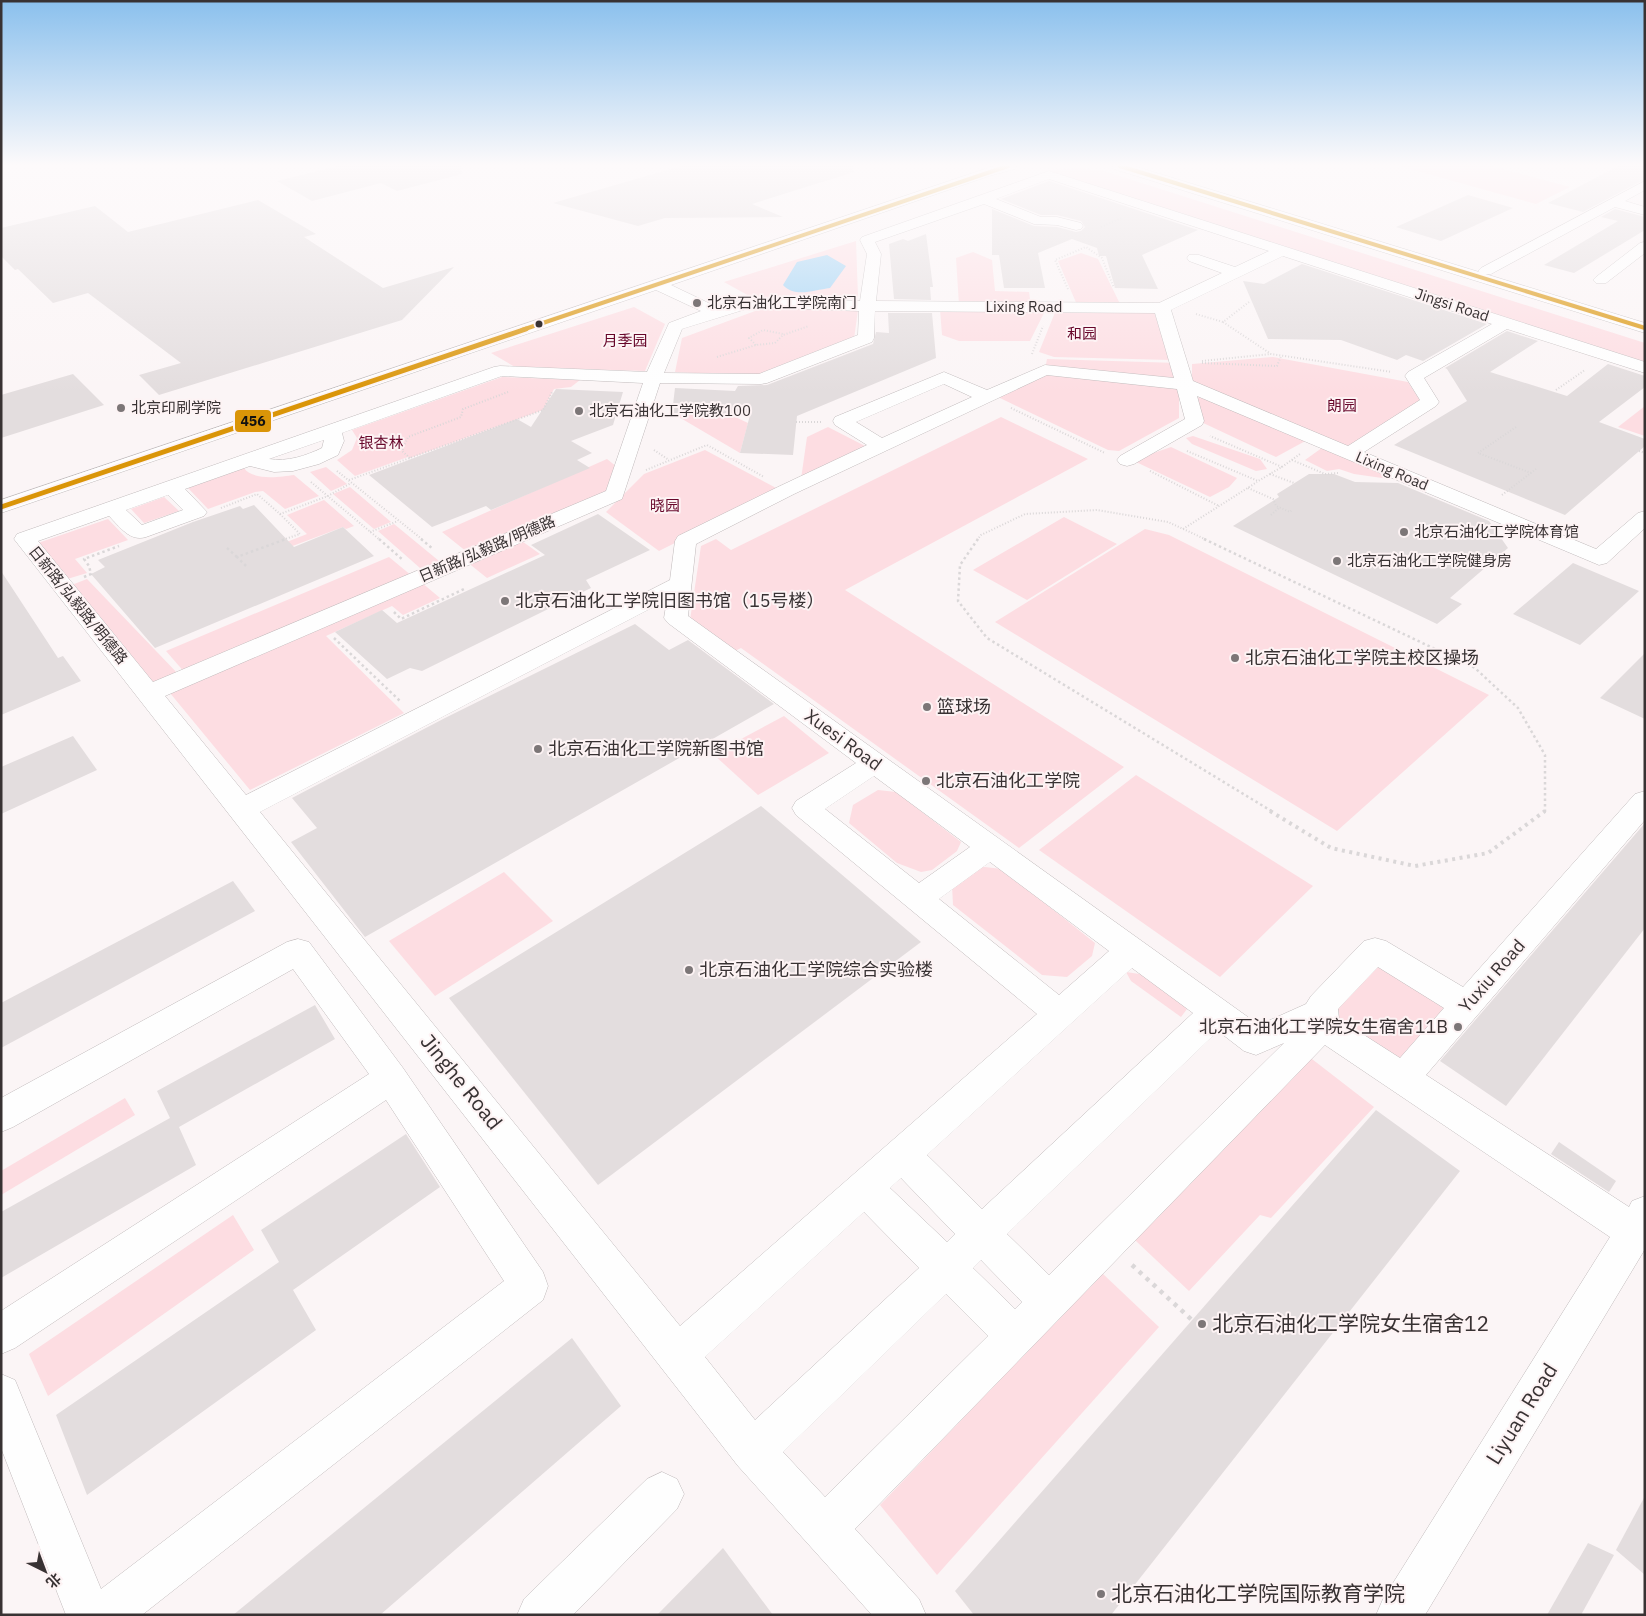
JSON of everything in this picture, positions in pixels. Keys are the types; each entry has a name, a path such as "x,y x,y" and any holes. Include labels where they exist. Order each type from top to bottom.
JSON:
{"street":[{"path":"1,507 782,241"},
{"name":"Jingsi Road","path":"867,306 874,254 868,241"},
{"name":"Jingsi Road","path":"1256,241 1645,368"},
{"path":"1363,241 1645,328"},
{"path":"1393,241 1645,318"},
{"path":"1486,270 1540,241"},
{"path":"1601,280 1645,246"},
{"path":"1127,460 1195,421 1164,307 1283,250"},
{"path":"1194,258 1236,273"},
{"path":"657,284 715,312"},
{"name":"Lixing Road","path":"653,378 675,326 715,312 753,302 867,306 1164,307"},
{"path":"653,378 761,379 866,338 867,306"},
{"path":"1350,454 1430,402 1414,376 1505,322"},
{"path":"1046,364 1132,362"},
{"path":"1160,362 1178,363"},
{"name":"Lixing Road","path":"1046,364 1184,384 1599,558 1645,517"},
{"name":"Xuesi Road","path":"1046,364 987,396 787,490 686,541 676,618 1256,1041 1309,1017 1403,1078"},
{"name":"日新路/弘毅路/明德路","path":"500,371 653,378 615,495 149,693 25,539 500,371"},
{"path":"881,446 842,421 944,377 987,396"},
{"path":"251,459 276,467 292,465 320,457 331,450 334,441 332,430"},
{"path":"112,508 138,533 197,512 171,487"},
{"path":"244,809 680,584"},
{"name":"Jinghe Road","path":"149,693 244,809 753,1450 903,1615"},
{"path":"875,763 806,808 1059,1014"},
{"name":"Yuxiu Road","path":"1403,1078 1645,802"},
{"path":"918,900 990,847"},
{"path":"678,1355 1131,950"},
{"path":"824,1529 1323,1026 1322,1005 1375,950 1466,1005"},
{"path":"1,1116 298,951 391,1078 529,1286 105,1615"},
{"path":"753,1450 1216,1012"},
{"path":"1,1334 391,1078"},
{"path":"1403,1078 1639,1223"},
{"path":"902,1155 1049,1302"},
{"path":"865,1188 1015,1336"},
{"name":"Liyuan Road","path":"1399,1615 1639,1223"},
{"path":"1,1394 89,1615"},
{"path":"540,1615 662,1494"}],"path":[{"path":"1077,307 1056,260 1086,247 1102,258 1122,308"},
{"path":"1223,322 1249,302"},
{"path":"1046,364 1031,353 1051,307"},
{"path":"1164,307 1223,322 1271,354"},
{"path":"709,360 756,345 775,342 783,334 811,325"},
{"path":"756,345 749,338 763,330 783,334"},
{"path":"1281,356 1276,366 1213,365 1194,362 1271,354 1414,376"},
{"path":"1556,390 1606,355"},
{"path":"410,458 402,451 408,437 461,417 463,409 523,387 533,373"},
{"path":"328,496 350,482 410,458 543,410 554,389 571,387 587,375"},
{"path":"987,396 1109,455 1127,460 1219,506"},
{"path":"1183,529 1282,467 1186,426"},
{"path":"1516,427 1478,452 1531,473"},
{"path":"1162,440 1258,482"},
{"path":"620,481 707,445 787,490"},
{"path":"1639,451 1645,453"},
{"path":"320,457 451,564"},
{"path":"292,465 423,577"},
{"path":"1483,510 1536,469"},
{"path":"1270,474 1294,483"},
{"path":"1248,488 1273,499 1276,506 1290,512 1292,510"},
{"path":"1272,515 1280,508"},
{"path":"1097,510 1168,522 1183,529 1475,668 1518,708 1545,755 1544,812 1488,854 1415,866 1331,848 987,638 958,601 960,565 981,535 1025,514 1097,510"},
{"path":"237,557 300,534 280,514"},
{"path":"370,532 399,521"},
{"path":"227,548 246,566"},
{"path":"390,610 401,619 464,589"},
{"path":"327,632 418,719"},
{"path":"1108,1243 1192,1320"}],"green space":[{"path":"856,241 858,297 751,297 724,282"},
{"path":"1265,241 1325,241 1645,343 1645,364"},
{"path":"973,252 992,260 995,291 1029,292 1031,306 959,305 956,258"},
{"path":"1081,253 1098,259 1121,306 1078,307 1058,261"},
{"path":"777,303 858,310 854,339 756,376 675,372 682,338"},
{"name":"月季园","path":"634,307 665,324 645,371 515,367 491,353"},
{"path":"940,309 1046,309 1030,341 959,341 942,335"},
{"name":"和园","path":"1056,310 1154,312 1171,360 1054,357 1039,352"},
{"name":"朗园","path":"1273,357 1408,382 1420,400 1347,448 1192,383 1192,364"},
{"path":"1047,359 1178,363 1185,384 1045,370"},
{"path":"1049,374 1179,386 1179,418 1119,451 1108,450 998,397"},
{"name":"银杏林","path":"502,377 580,380 571,387 554,389 543,410 410,458 408,457 355,476 337,460 352,450 357,438 352,430"},
{"path":"1203,396 1309,439 1276,457 1199,421 1194,399"},
{"path":"1645,406 1645,436 1618,427"},
{"path":"672,413 731,415 748,423 740,453"},
{"name":"篮球场","path":"1001,417 1088,459 845,590 1124,767 1019,848 741,648 733,652 690,620 701,546 716,539 731,550"},
{"path":"828,427 867,447 801,479 807,437"},
{"path":"1193,436 1260,459 1267,469 1256,471 1192,444 1186,438"},
{"path":"1326,445 1395,474 1389,479 1354,474 1339,469 1327,471 1305,460"},
{"path":"1171,447 1237,478 1229,487 1210,497 1136,462 1139,458"},
{"name":"晓园","path":"705,450 780,490 659,551 606,512 644,474"},
{"path":"607,459 617,467 608,493 467,552 442,532"},
{"path":"326,467 347,484 331,491 310,472"},
{"path":"244,468 254,475 260,476 294,475 319,496 285,509 263,491 255,492 208,509 188,488"},
{"path":"350,487 391,522 374,529 333,494"},
{"path":"164,497 179,511 144,523 131,509"},
{"path":"324,500 354,526 346,529 343,527 274,553 269,549 307,534 287,515"},
{"path":"1064,517 1117,544 1027,600 973,570"},
{"path":"108,519 128,540 75,559 87,573 64,580 38,543"},
{"path":"394,524 439,561 432,567 420,568 378,531"},
{"name":"北京石油化工学院主校区操场","path":"1145,529 1169,535 1489,695 1337,831 995,622"},
{"path":"519,539 540,554 487,578 467,562"},
{"path":"389,557 412,576 186,674 166,651"},
{"path":"87,579 180,676 154,687 69,586"},
{"path":"421,582 440,598 403,615 392,606 326,636 404,713 250,790 170,693"},
{"path":"784,716 829,753 758,795 713,754"},
{"path":"1136,775 1313,886 1220,977 1039,850"},
{"path":"878,790 896,792 961,842 957,851 932,870 921,872 897,863 849,823 853,805"},
{"path":"976,866 1002,869 1095,943 1092,956 1067,977 1042,975 953,905 952,885"},
{"path":"504,872 553,921 435,996 389,941"},
{"path":"1382,959 1451,1012 1409,1062 1397,1060 1340,1023 1336,1008"},
{"path":"1126,972 1146,975 1179,998 1187,1009 1181,1017 1131,981"},
{"path":"1299,1049 1374,1107 1271,1218 1260,1215 1189,1291 1119,1225"},
{"path":"125,1098 135,1115 1,1195 1,1171"},
{"path":"233,1215 254,1250 48,1396 29,1354"},
{"path":"1102,1273 1159,1327 937,1575 880,1505"}],"water":[{"path":"827,255 846,266 830,288 799,292 788,289 783,285 797,262"}],"building":[{"path":"1,241 311,241 383,288 454,267 402,320 159,395 139,375 181,363 88,293 53,303 18,269 15,270 1,256"},
{"path":"896,241 927,241 933,287 930,287 931,300 894,299 889,244"},
{"path":"992,241 1066,241 1038,253 1045,288 1004,288 999,255 992,255"},
{"path":"1079,241 1172,241 1142,255 1158,289 1115,288 1106,256 1099,256 1097,248"},
{"path":"1584,241 1626,241 1574,273 1544,265"},
{"path":"1302,264 1487,324 1423,361 1406,355 1397,360 1341,340 1268,339 1243,281 1264,284"},
{"path":"888,313 932,313 936,358 797,416 793,455 740,453 750,415 672,413 675,388 735,391 738,386 767,385 873,344 876,332 889,333"},
{"path":"1507,331 1538,341 1490,372 1567,396 1608,364 1645,376 1645,387 1599,422 1645,439 1645,446 1565,515 1394,445 1467,401 1445,368"},
{"path":"73,374 104,405 1,438 1,395"},
{"path":"556,389 623,392 613,425 571,441 592,453 577,460 590,468 491,510 486,506 432,527 369,475 517,419 531,427"},
{"name":"北京石油化工学院体育馆","path":"1309,474 1334,474 1355,482 1398,483 1489,521 1508,548 1450,598 1462,604 1437,624 1233,526 1279,497 1277,494"},
{"path":"254,505 294,547 343,527 374,556 155,648 91,574 105,567 98,560 193,522 240,506 243,509"},
{"name":"北京石油化工学院旧图书馆（15号楼）","path":"598,514 650,550 586,580 591,588 422,671 410,668 387,679 335,632 382,610 397,623 545,555 531,545"},
{"path":"1573,563 1639,591 1580,645 1513,614"},
{"path":"1,571 58,658 63,656 81,681 1,715"},
{"name":"北京石油化工学院新图书馆","path":"635,624 669,650 688,640 774,704 365,937 291,842 317,828 292,798 445,718"},
{"path":"1645,653 1645,719 1600,698"},
{"path":"73,736 97,770 1,814 1,767"},
{"name":"北京石油化工学院综合实验楼","path":"761,806 921,942 598,1185 449,998"},
{"path":"1645,823 1645,928 1506,1106 1440,1061"},
{"path":"233,881 255,911 1,1048 1,1003"},
{"path":"315,1005 335,1039 179,1127 196,1165 1,1278 1,1212 170,1118 157,1091"},
{"path":"1376,1110 1460,1171 1111,1615 974,1615 955,1591"},
{"path":"406,1134 440,1187 293,1290 316,1330 87,1495 56,1415 279,1262 261,1230"},
{"path":"1559,1142 1616,1181 1609,1192 1551,1154"},
{"path":"572,1338 621,1406 380,1615 233,1615"},
{"path":"1645,1496 1645,1575 1616,1550"},
{"path":"1588,1543 1614,1555 1581,1615 1547,1615"},
{"path":"723,1548 773,1615 657,1615"}],"transit line":[{"name":"456","path":"1,507 783,241"},
{"name":"456","path":"1364,241 1645,328"}],"place":[{"name":"北京石油化工学院南门","path":"697,303"},
{"name":"北京印刷学院","path":"121,408"},
{"name":"北京石油化工学院教100","path":"579,411"},
{"name":"北京石油化工学院体育馆","path":"1404,532"},
{"name":"北京石油化工学院健身房","path":"1337,561"},
{"name":"北京石油化工学院旧图书馆（15号楼）","path":"505,601"},
{"name":"北京石油化工学院主校区操场","path":"1235,658"},
{"name":"篮球场","path":"927,707"},
{"name":"北京石油化工学院新图书馆","path":"538,749"},
{"name":"北京石油化工学院","path":"926,781"},
{"name":"北京石油化工学院综合实验楼","path":"689,970"},
{"name":"北京石油化工学院女生宿舍11B","path":"1458,1027"},
{"name":"北京石油化工学院女生宿舍12","path":"1202,1324"},
{"name":"北京石油化工学院国际教育学院","path":"1101,1594"}]}
